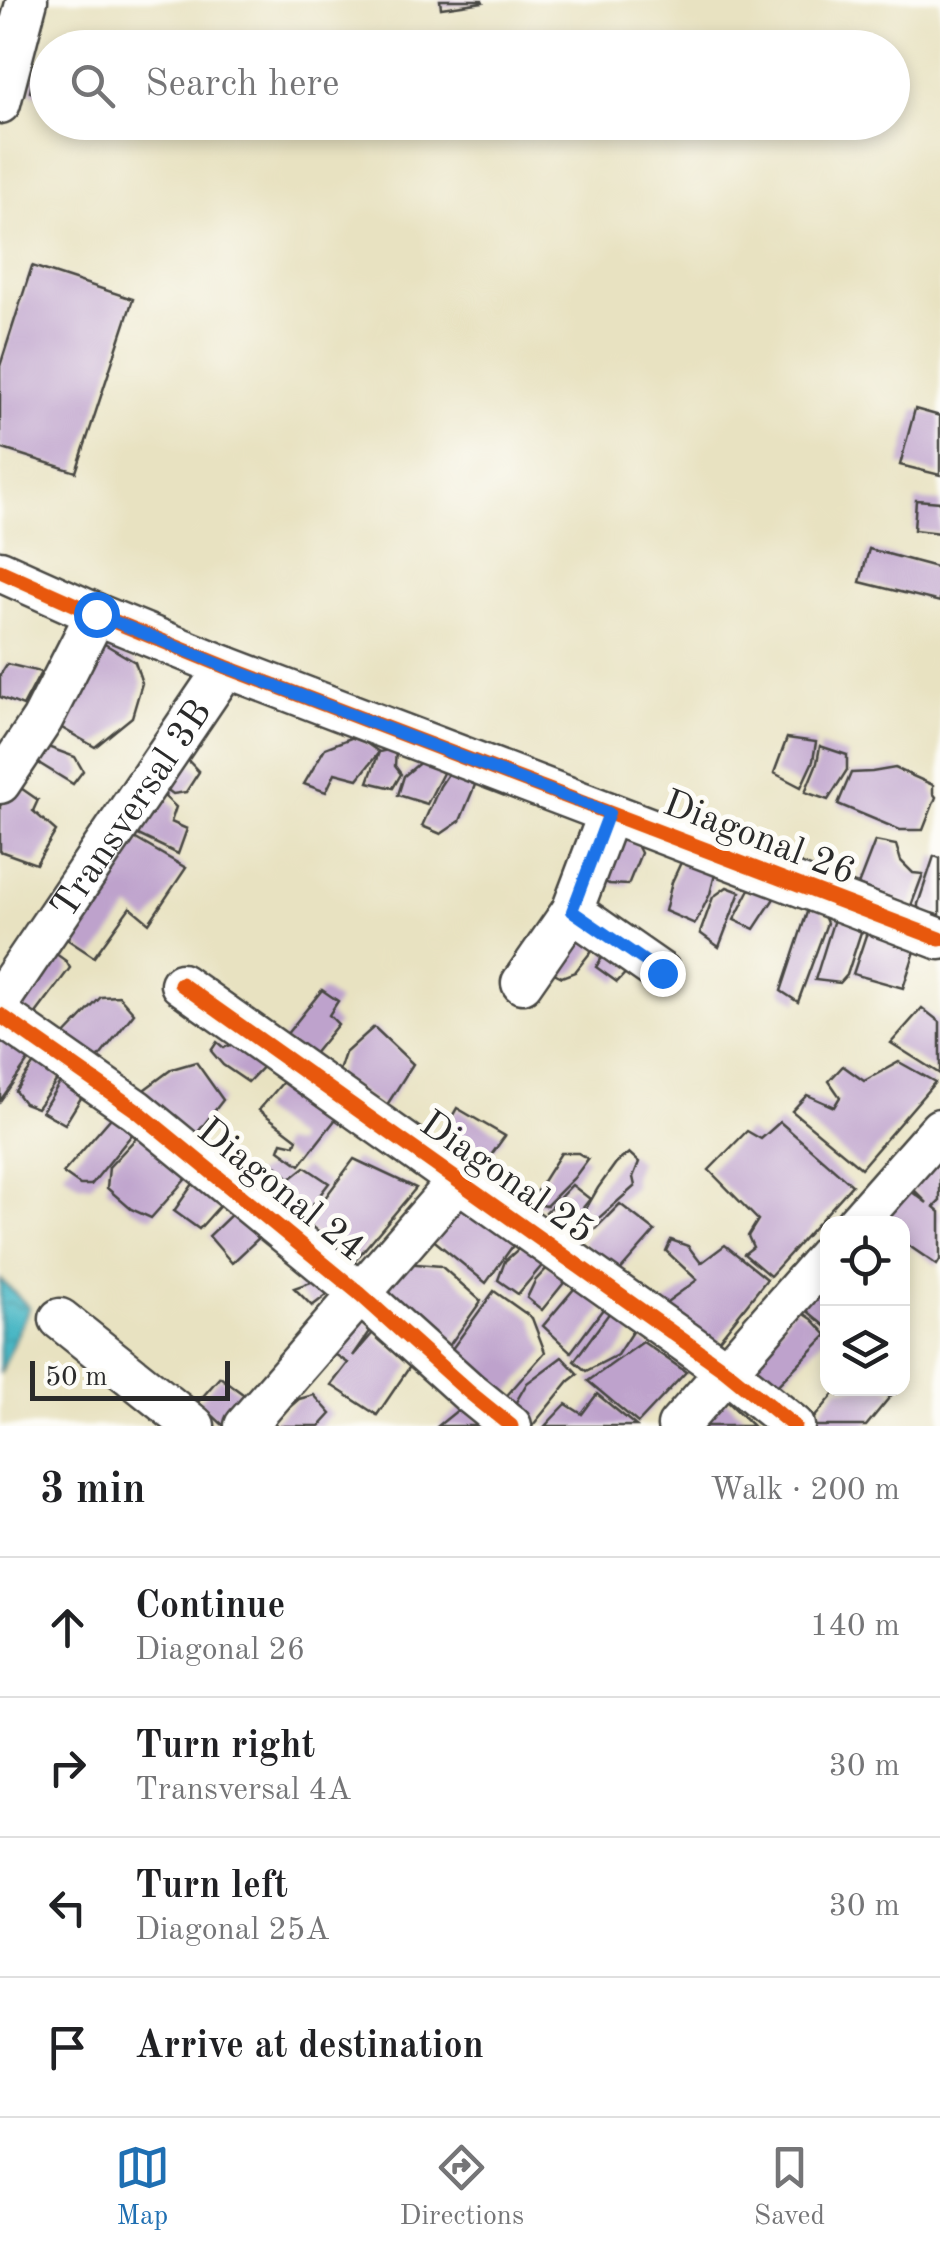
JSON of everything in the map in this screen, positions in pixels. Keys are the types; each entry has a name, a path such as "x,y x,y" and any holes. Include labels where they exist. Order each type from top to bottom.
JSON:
{"street":[{"path":"0,103 27,0"},
{"name":"Diagonal 26","path":"0,571 226,667 940,939"},
{"path":"0,783 42,720 96,614"},
{"name":"Transversal 3B","path":"0,1000 226,667"},
{"path":"522,983 572,911 609,813"},
{"path":"572,911 662,973"},
{"name":"Diagonal 25","path":"181,984 725,1370 794,1426"},
{"name":"Diagonal 24","path":"0,1015 136,1110 511,1426"},
{"path":"863,1216 940,1129"},
{"path":"245,1426 459,1180"},
{"path":"678,1426 820,1264"},
{"path":"60,1319 194,1426"}],"water":[{"path":"0,1279 29,1307 0,1374"}],"building":[{"path":"440,0 482,0 483,2 441,8"},
{"path":"32,266 133,299 76,472 0,448 0,366"},
{"path":"915,409 940,416 940,475 900,465"},
{"path":"916,500 940,502 940,533 914,530"},
{"path":"869,549 940,568 940,602 860,582"},
{"path":"103,643 135,662 142,683 132,717 95,747 55,724"},
{"path":"7,664 41,672 23,706 0,697 0,675"},
{"path":"356,736 379,752 358,779 335,773 326,792 304,784 325,748"},
{"path":"787,738 816,742 813,761 801,787 774,773"},
{"path":"45,746 75,757 83,771 73,784 32,759"},
{"path":"820,746 847,755 847,770 828,800 805,792"},
{"path":"396,748 395,766 401,774 393,788 368,782 379,752"},
{"path":"182,754 199,772 186,792 173,794 161,785"},
{"path":"423,760 443,773 427,804 398,795 404,776"},
{"path":"895,768 933,785 936,797 923,830 900,830 838,804 851,773"},
{"path":"450,771 475,785 460,821 441,834 422,826"},
{"path":"15,784 38,800 33,811 56,831 36,864 0,851 0,806"},
{"path":"162,794 176,807 171,822 187,829 178,854 130,831"},
{"path":"615,833 636,843 641,853 628,885 609,884 596,877"},
{"path":"129,835 186,868 149,923 130,907 94,957 56,932"},
{"path":"875,841 896,845 901,861 913,873 923,874 911,906 858,885"},
{"path":"934,856 940,858 940,915 918,911"},
{"path":"683,858 715,874 695,924 665,911"},
{"path":"727,887 740,892 719,947 700,933 713,897"},
{"path":"751,887 775,897 754,929 734,920"},
{"path":"820,906 827,923 798,1002 781,991 808,909"},
{"path":"835,916 863,926 847,975 840,983 815,980"},
{"path":"573,921 601,939 575,972 562,977 546,969"},
{"path":"869,926 918,942 903,988 853,974"},
{"path":"45,946 70,968 34,1016 10,1002"},
{"path":"609,947 632,966 617,982 596,967"},
{"path":"322,990 338,1001 329,1015 338,1024 309,1060 282,1040"},
{"path":"119,996 134,1013 93,1065 60,1040 101,997"},
{"path":"922,1008 940,1022 940,1074 891,1043"},
{"path":"374,1027 413,1064 385,1108 337,1077 345,1053"},
{"path":"0,1030 33,1054 0,1101"},
{"path":"243,1038 268,1061 248,1082 223,1065 211,1051 217,1042 224,1048"},
{"path":"39,1056 59,1077 37,1108 24,1103 15,1091"},
{"path":"196,1062 223,1100 191,1141 133,1098 172,1069"},
{"path":"899,1062 935,1082 861,1168 792,1111 807,1095 834,1107 840,1097 829,1081 843,1066 864,1081"},
{"path":"289,1075 339,1115 300,1165 279,1150 282,1142 295,1145 297,1139 259,1110"},
{"path":"62,1079 79,1089 81,1098 65,1124 42,1111"},
{"path":"457,1108 505,1136 478,1173 455,1161 440,1137"},
{"path":"117,1111 138,1127 91,1185 80,1185 63,1173"},
{"path":"780,1122 852,1185 820,1216 770,1276 744,1254 753,1247 748,1236 758,1220 709,1170 747,1131 761,1139"},
{"path":"141,1133 192,1172 151,1218 131,1209 107,1188 109,1167"},
{"path":"940,1151 940,1201 934,1207 940,1212 937,1265 910,1246 910,1216 883,1216 901,1184 927,1203 904,1180"},
{"path":"561,1153 578,1153 588,1159 546,1206 530,1202"},
{"path":"629,1153 639,1162 633,1177 635,1186 591,1225 580,1219 616,1163"},
{"path":"354,1159 416,1188 353,1263 304,1226"},
{"path":"275,1165 290,1179 305,1167 329,1183 299,1222 256,1190 256,1173"},
{"path":"195,1181 225,1200 199,1229 174,1211"},
{"path":"572,1185 590,1199 565,1230 546,1212"},
{"path":"461,1197 517,1240 486,1283 431,1238"},
{"path":"620,1204 655,1231 618,1273 582,1242"},
{"path":"236,1210 262,1235 232,1263 209,1236"},
{"path":"671,1240 688,1246 701,1263 725,1245 767,1279 713,1347 656,1310 697,1280 666,1251"},
{"path":"526,1242 545,1262 518,1294 498,1280 505,1261"},
{"path":"404,1263 441,1266 481,1301 444,1353 376,1295"},
{"path":"549,1266 567,1279 542,1310 527,1298 535,1281"},
{"path":"820,1273 820,1321 794,1300"},
{"path":"314,1281 329,1293 312,1306 294,1288"},
{"path":"579,1283 603,1309 571,1352 543,1326"},
{"path":"494,1291 532,1318 545,1352 502,1401 449,1353"},
{"path":"794,1307 820,1328 820,1342 772,1391 746,1378"},
{"path":"352,1310 373,1327 353,1356 373,1333 411,1365 377,1415 331,1385 348,1363 323,1346"},
{"path":"610,1312 637,1324 617,1355 586,1371 574,1361"},
{"path":"643,1342 686,1372 638,1423 588,1381"},
{"path":"562,1357 578,1374 533,1425 512,1409 527,1383"},
{"path":"220,1377 251,1400 228,1426 198,1402"},
{"path":"597,1394 636,1426 545,1426 566,1404 582,1414"},
{"path":"314,1395 331,1414 320,1426 268,1426 299,1399"},
{"path":"832,1396 891,1396 866,1426 809,1424"},
{"path":"725,1399 753,1426 701,1426"},
{"path":"464,1405 485,1426 438,1426"}],"cycle path":[{"path":"0,571 226,667 940,939"},
{"path":"181,984 725,1370 794,1426"},
{"path":"0,1015 136,1110 359,1293 511,1426"}],"route":[{"path":"96,614 609,813 572,911 662,973"}]}
